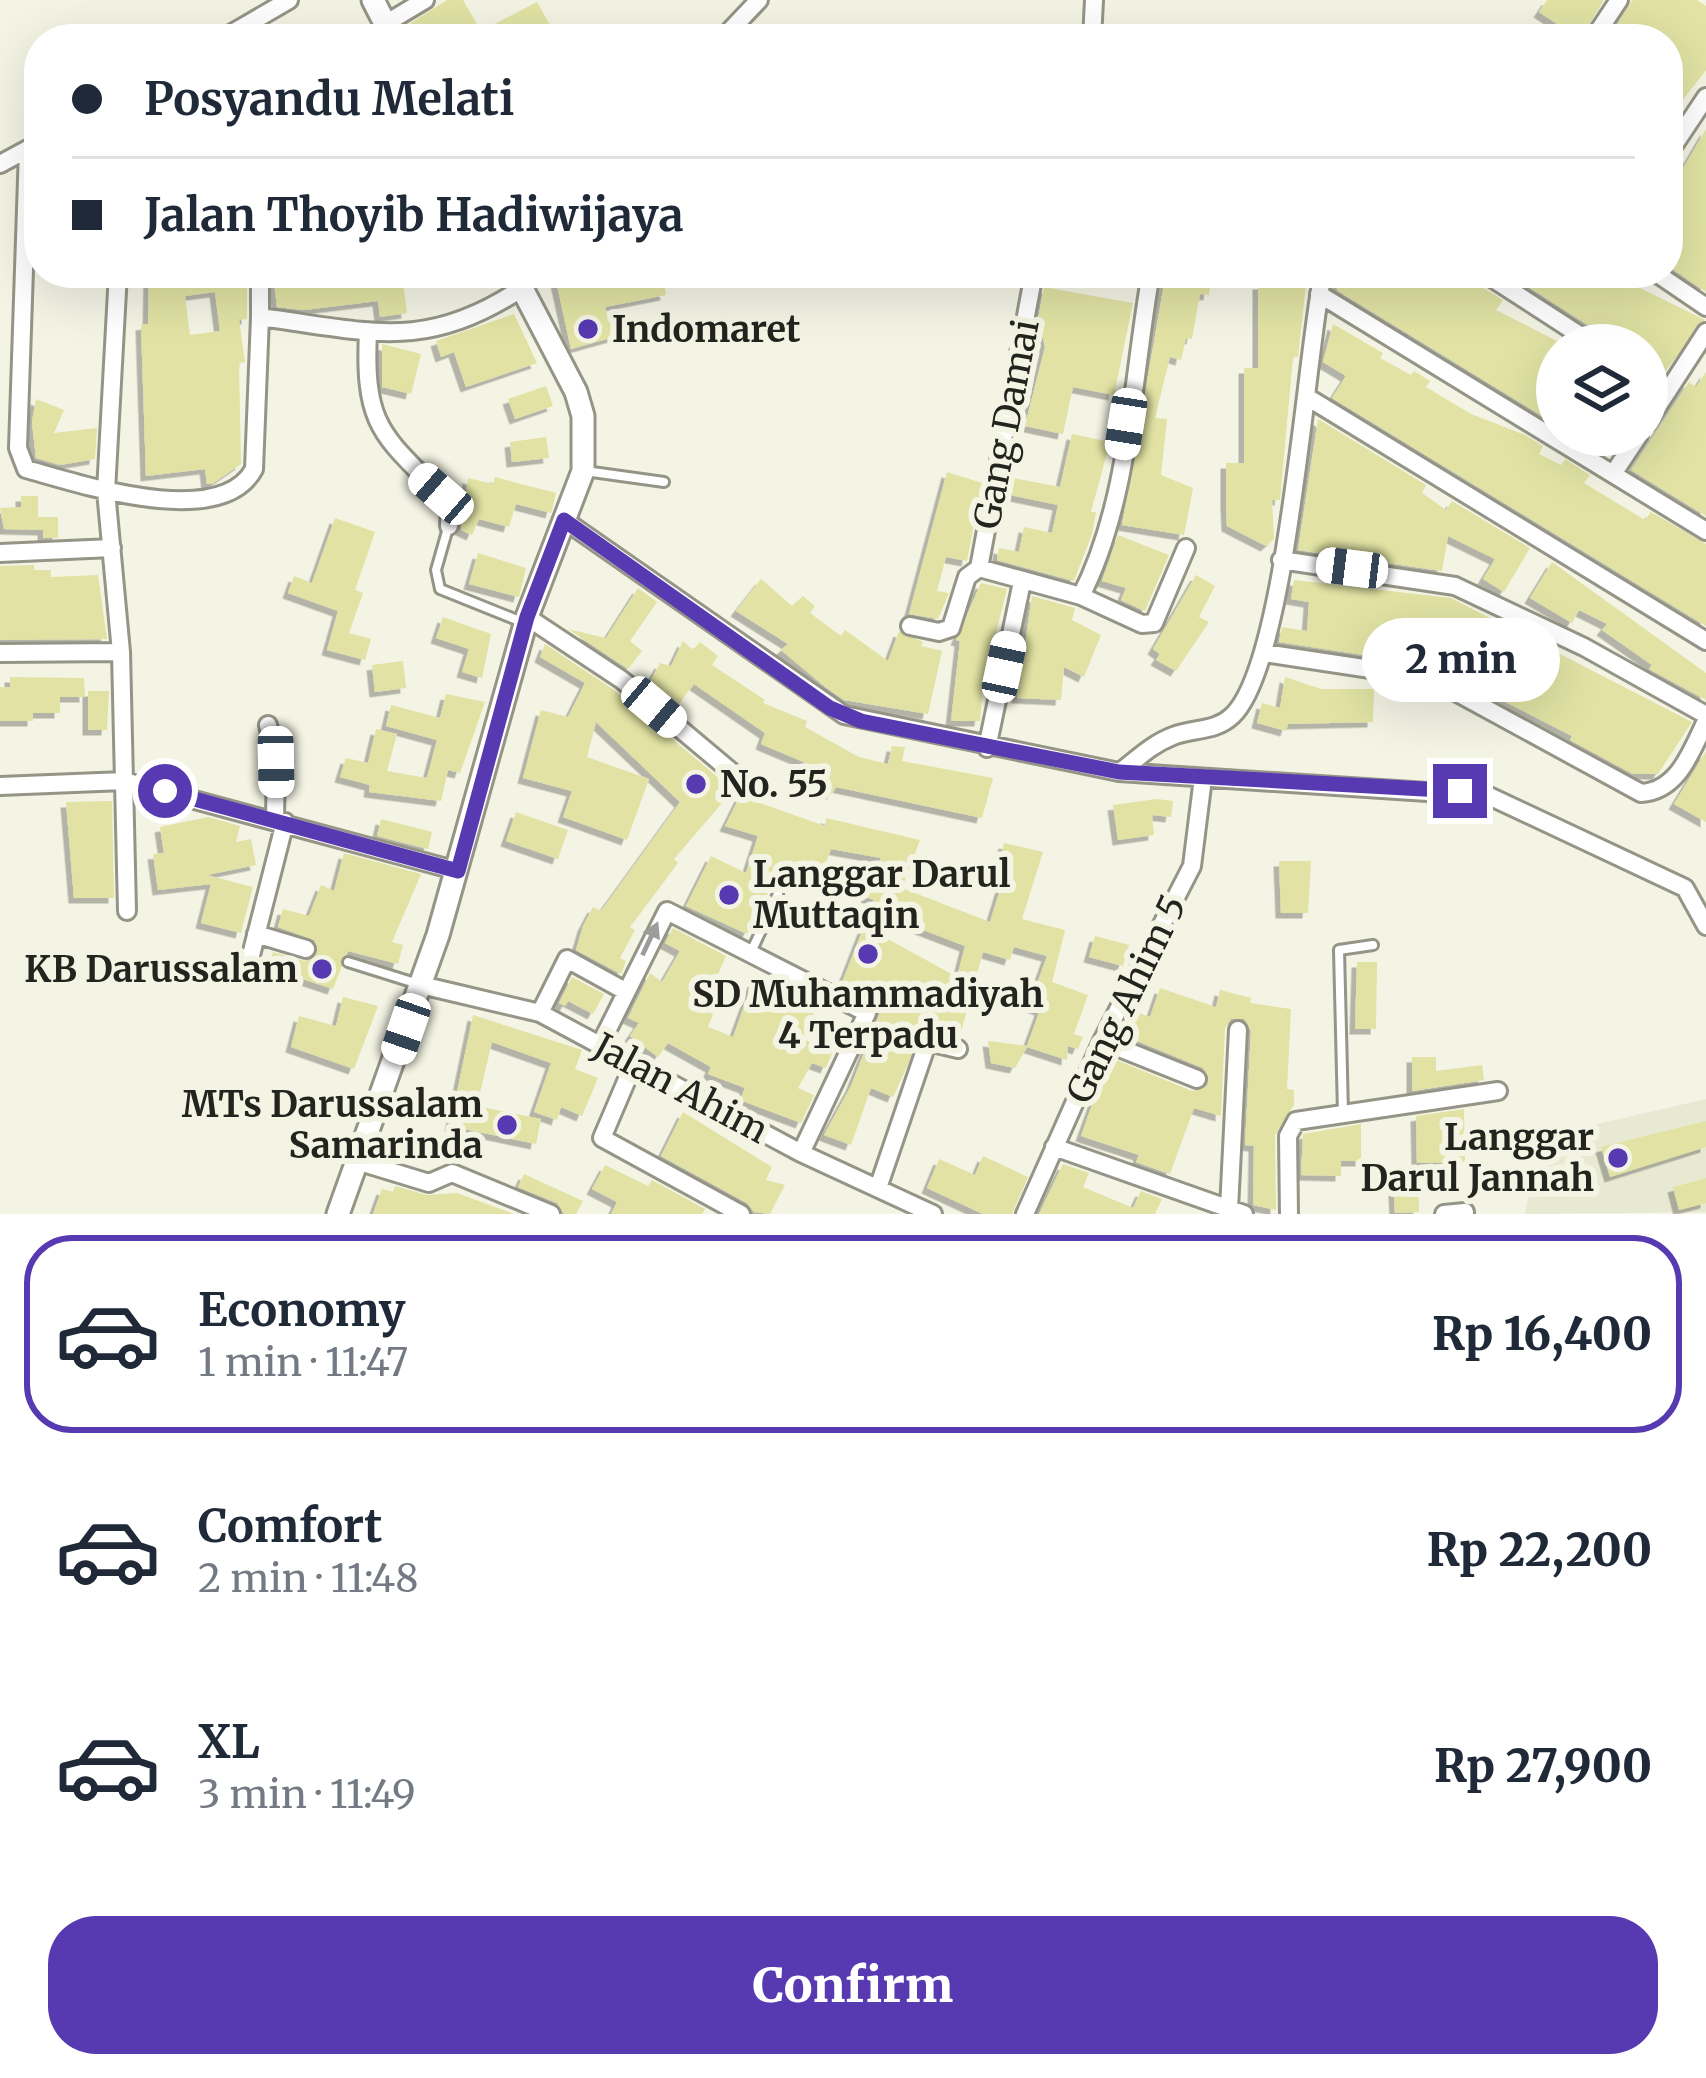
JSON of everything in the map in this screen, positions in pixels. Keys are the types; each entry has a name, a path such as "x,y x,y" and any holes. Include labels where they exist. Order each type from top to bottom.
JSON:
{"street":[{"path":"248,24 289,0"},
{"path":"397,24 425,0"},
{"path":"736,24 759,0"},
{"path":"1683,132 1706,97"},
{"path":"28,288 20,456 26,469 106,491 202,499 248,482 256,452 260,288"},
{"path":"117,288 106,491 121,652 127,910"},
{"path":"260,316 368,332 434,332 506,288"},
{"path":"338,1214 458,871 526,620 583,471 583,416 576,392 522,288"},
{"name":"Gang Damai","path":"1031,288 979,568 1081,596 1142,624 1154,623 1186,548"},
{"path":"1081,596 1099,561 1112,514 1149,288"},
{"path":"1119,772 1156,744 1215,728 1249,697 1264,653 1281,560 1320,288"},
{"path":"1507,288 1563,324"},
{"path":"1678,288 1706,307"},
{"path":"1319,294 1706,532"},
{"path":"368,332 367,391 383,436 450,504 449,526"},
{"path":"1668,391 1706,332"},
{"path":"1306,397 1706,640"},
{"path":"1613,474 1625,456"},
{"path":"564,520 830,708 861,721 1119,772 1489,796 1684,888 1706,926"},
{"path":"0,553 112,548"},
{"path":"1264,653 1430,678 1641,793 1666,787 1700,749 1706,718 1584,647 1455,586 1281,560"},
{"path":"910,626 939,632 951,628 967,577 979,568"},
{"path":"987,748 1022,582"},
{"path":"526,620 622,680 752,789"},
{"path":"0,653 121,652"},
{"path":"248,963 280,821 268,725"},
{"name":"Gang Ahim 5","path":"1024,1214 1102,1041 1192,866 1203,778"},
{"path":"0,786 124,782 458,871"},
{"path":"601,1045 667,910 867,1013 801,1153"},
{"path":"256,934 306,950"},
{"path":"540,1013 567,959 626,991"},
{"name":"Jalan Ahim","path":"421,985 540,1013 801,1153 933,1214"},
{"path":"1054,1147 1236,1211 1238,1030"},
{"path":"1102,1041 1197,1079"},
{"path":"878,1188 926,1047 933,1043 958,1049"},
{"path":"634,1063 602,1138 741,1214"},
{"path":"1289,1214 1292,1125 1498,1091"},
{"path":"360,1162 430,1184 452,1173 551,1214"},
{"path":"1444,1214 1465,1212"}],"lane":[{"path":"583,471 664,482"},
{"path":"449,526 436,570 440,589 526,620"},
{"path":"751,952 778,894"},
{"path":"1343,1114 1339,950 1373,945"},
{"path":"348,962 421,985"}],"shaded area":[{"path":"1706,1099 1706,1121 1644,1164 1706,1147 1706,1178 1673,1187 1706,1203 1706,1212 1525,1214 1537,1154 1584,1127"}],"building":[{"path":"447,0 463,0 477,24 410,24"},
{"path":"1547,0 1604,0 1589,24 1557,24 1539,12"},
{"path":"1632,0 1697,0 1706,6 1706,70 1683,100 1683,24 1617,24"},
{"path":"537,2 549,24 495,24"},
{"path":"1706,129 1706,292 1683,276 1683,168"},
{"path":"149,288 247,288 247,319 239,320 245,362 239,363 241,464 212,484 207,484 205,469 146,476 141,325 148,324","holes":["215,292 220,331 190,335 185,296"]},
{"path":"275,288 404,288 407,313 380,317 378,301 304,310 277,307"},
{"path":"558,288 665,288 666,295 605,307 614,337 571,349"},
{"path":"1044,288 1133,303 1114,395 1073,387 1063,434 1025,426 1045,347 1043,338 1035,336"},
{"path":"1163,288 1210,288 1209,295 1200,294 1192,339 1186,338 1181,360 1170,357 1155,418 1167,419 1161,475 1193,488 1184,535 1122,525"},
{"path":"1258,288 1306,288 1298,357 1293,357 1280,500 1272,500 1274,539 1266,546 1227,526 1226,463 1244,463 1244,368 1258,368"},
{"path":"1337,288 1484,288 1503,300 1496,310 1536,330 1536,412"},
{"path":"1530,288 1640,288 1705,320 1668,368 1668,324 1586,324"},
{"path":"514,314 537,363 466,387 454,352 441,357 436,341"},
{"path":"1333,324 1383,353 1380,358 1430,381 1426,387 1471,414 1536,442 1536,456 1561,465 1565,459 1590,475 1584,483 1645,520 1651,512 1706,544 1706,626 1332,398 1346,376 1323,362"},
{"path":"382,344 421,354 411,394 382,387"},
{"path":"1706,372 1706,516 1631,470 1640,456 1668,456 1668,414 1689,382 1696,387"},
{"path":"546,386 553,406 515,419 508,399"},
{"path":"36,399 64,410 54,433 97,428 95,459 60,465 36,458 32,422"},
{"path":"1318,419 1426,485 1422,493 1446,510 1452,501 1530,548 1504,592 1483,579 1495,559 1448,536 1442,571 1298,550"},
{"path":"1072,434 1110,442 1091,512 1096,512 1092,534 1074,581 997,560 999,548 1019,552 1024,527 1052,533 1058,505 1010,495 1013,478 1060,487"},
{"path":"546,437 549,458 512,462 510,442"},
{"path":"947,472 982,483 967,561 946,557 937,591 949,593 938,619 909,614"},
{"path":"495,477 556,493 551,513 516,504 509,527 479,519 472,535 461,530 468,478 493,484"},
{"path":"21,496 38,496 38,517 58,517 58,538 43,538 43,530 4,529 0,508 21,507"},
{"path":"335,518 375,532 355,590 363,593 349,633 371,639 365,660 327,650 338,611 288,593 294,576 312,583"},
{"path":"1118,535 1169,555 1145,611 1121,600 1126,588 1102,581"},
{"path":"478,553 526,568 519,597 469,584"},
{"path":"1552,562 1706,673 1706,700 1649,669 1652,665 1602,630 1607,624 1579,610 1572,623 1530,598"},
{"path":"34,565 34,570 51,570 51,577 98,575 107,639 0,640 0,566"},
{"path":"1196,575 1215,586 1199,617 1209,622 1176,671 1156,660 1160,654 1153,649"},
{"path":"761,579 792,606 803,596 815,606 810,613 841,636 845,630 888,661 899,631 923,642 921,646 942,651 928,714 844,700 824,686 781,650 788,644 736,611"},
{"path":"1294,580 1451,598 1692,722 1658,774 1633,774 1570,740 1572,736 1435,666 1279,642 1282,627 1307,631 1309,602 1291,599"},
{"path":"981,583 1007,589 983,684 980,721 951,721 960,641 956,640"},
{"path":"638,588 657,602 630,641 642,651 628,669 568,629 606,638"},
{"path":"1032,596 1075,608 1072,620 1101,635 1084,677 1064,667 1061,700 1017,698"},
{"path":"443,617 491,634 482,678 462,672 469,649 436,638"},
{"path":"683,641 693,650 700,642 718,656 712,665 765,700 763,703 807,721 805,727 859,757 888,764 892,746 905,747 902,761 993,778 982,818 836,787 832,794 798,776 806,763 761,744 765,733 694,684 676,708 648,685 660,663 671,666"},
{"path":"545,644 614,690 733,790 674,859 678,863 630,927 635,930 620,958 626,961 621,974 576,950 583,926 593,907 601,911 680,802 596,722 587,757 649,779 627,840 563,817 572,791 523,778 541,710 568,717 585,683 540,657"},
{"path":"403,661 406,688 375,692 372,665"},
{"path":"10,677 84,678 85,697 60,697 60,713 33,713 33,721 0,721 0,687 10,687"},
{"path":"1285,677 1321,689 1374,689 1373,722 1288,724 1286,731 1257,723 1262,703 1280,708"},
{"path":"88,691 109,691 107,730 88,730"},
{"path":"446,694 485,702 460,773 448,770 441,801 369,792 370,785 340,777 346,758 368,763 376,729 397,734 387,771 427,778 437,740 386,726 391,705 440,718"},
{"path":"1706,751 1706,822 1674,804"},
{"path":"740,796 825,826 826,818 920,840 902,888 990,922 1003,880 995,879 1004,843 1043,852 1022,919 1065,930 1052,982 1088,995 1074,1034 1083,1037 1078,1049 1068,1046 1067,1060 1027,1047 1015,1068 991,1063 988,1041 1027,1046 1040,1010 1029,1006 1047,956 1014,947 1010,960 983,952 960,1036 927,1023 893,1097 871,1088 851,1145 824,1135 851,1086 881,1010 841,985 864,926 957,977 965,946 871,910 874,900 866,897 881,858 831,849 817,887 791,877 789,883 775,879 747,934 686,906 711,856 746,873 758,836 725,826"},
{"path":"112,801 114,898 74,898 66,802"},
{"path":"1173,801 1171,817 1152,815 1154,835 1118,840 1113,805"},
{"path":"516,812 568,830 558,859 506,841"},
{"path":"208,817 240,826 236,842 251,839 256,865 207,875 253,887 241,933 201,923 211,884 158,890 153,854 164,853 160,827"},
{"path":"381,819 432,832 428,849 377,836"},
{"path":"344,853 421,874 392,942 403,945 398,964 348,951 333,989 269,968 273,952 304,961 315,957 314,940 278,927 283,909 309,916 321,885 334,891"},
{"path":"1279,861 1311,861 1308,913 1281,913"},
{"path":"673,928 726,956 702,1010 713,1014 708,1027 733,1037 756,973 818,1003 803,1039 833,1051 826,1068 812,1063 798,1088 814,1095 801,1123 740,1100 745,1088 708,1074 711,1067 668,1043 658,1057 630,1036 639,1023 628,1018 650,973 662,982 680,951 665,943"},
{"path":"1095,936 1129,945 1123,966 1089,957"},
{"path":"1357,962 1377,962 1376,1029 1355,1029"},
{"path":"572,977 604,994 593,1014 568,1001 565,1006 559,1003"},
{"path":"1160,988 1216,1007 1220,990 1251,998 1250,1003 1291,1009 1287,1089 1294,1090 1294,1105 1275,1135 1276,1210 1253,1205 1254,1146 1245,1145 1251,1031 1244,1019 1231,1019 1225,1028 1221,1116 1194,1108 1170,1174 1136,1162 1139,1155 1081,1136 1109,1057 1192,1091 1208,1085 1203,1068 1125,1036 1134,1011 1150,1017"},
{"path":"343,997 378,1006 354,1069 291,1047 299,1016 336,1026"},
{"path":"473,1015 582,1050 575,1069 598,1078 582,1116 561,1107 557,1120 534,1112 551,1063 492,1042 477,1106 541,1119 536,1144 450,1126"},
{"path":"1412,1057 1436,1057 1436,1071 1482,1065 1484,1080 1412,1091"},
{"path":"1464,1109 1465,1162 1417,1163 1416,1116"},
{"path":"683,1112 772,1167 766,1180 785,1185 770,1214 754,1212 747,1203 661,1156"},
{"path":"1706,1121 1706,1147 1610,1177 1601,1147"},
{"path":"1361,1124 1361,1161 1341,1161 1341,1176 1301,1175 1303,1134"},
{"path":"983,1156 1028,1177 1012,1214 983,1214 927,1188 939,1159 975,1175"},
{"path":"1063,1164 1089,1173 1083,1187 1133,1208 1141,1191 1162,1199 1155,1214 1039,1214"},
{"path":"605,1165 648,1186 652,1180 705,1209 702,1214 611,1214 617,1202 592,1189"},
{"path":"1393,1170 1418,1170 1419,1212 1395,1213"},
{"path":"524,1174 583,1201 576,1214 564,1214 557,1203 518,1187"},
{"path":"1706,1178 1706,1203 1679,1210 1673,1187"},
{"path":"395,1186 427,1195 457,1193 514,1214 373,1214 382,1189 393,1192"}],"place":[{"name":"Indomaret","path":"588,329"},
{"name":"No. 55","path":"696,784"},
{"name":"Langgar Darul Muttaqin","path":"729,895"},
{"name":"SD Muhammadiyah 4 Terpadu","path":"868,954"},
{"name":"KB Darussalam","path":"322,969"},
{"name":"MTs Darussalam Samarinda","path":"507,1125"},
{"name":"Langgar Darul Jannah","path":"1618,1158"}],"route":[{"path":"165,791 458,871 527,617 564,520 830,708 861,721 1119,772 1460,791"}]}
